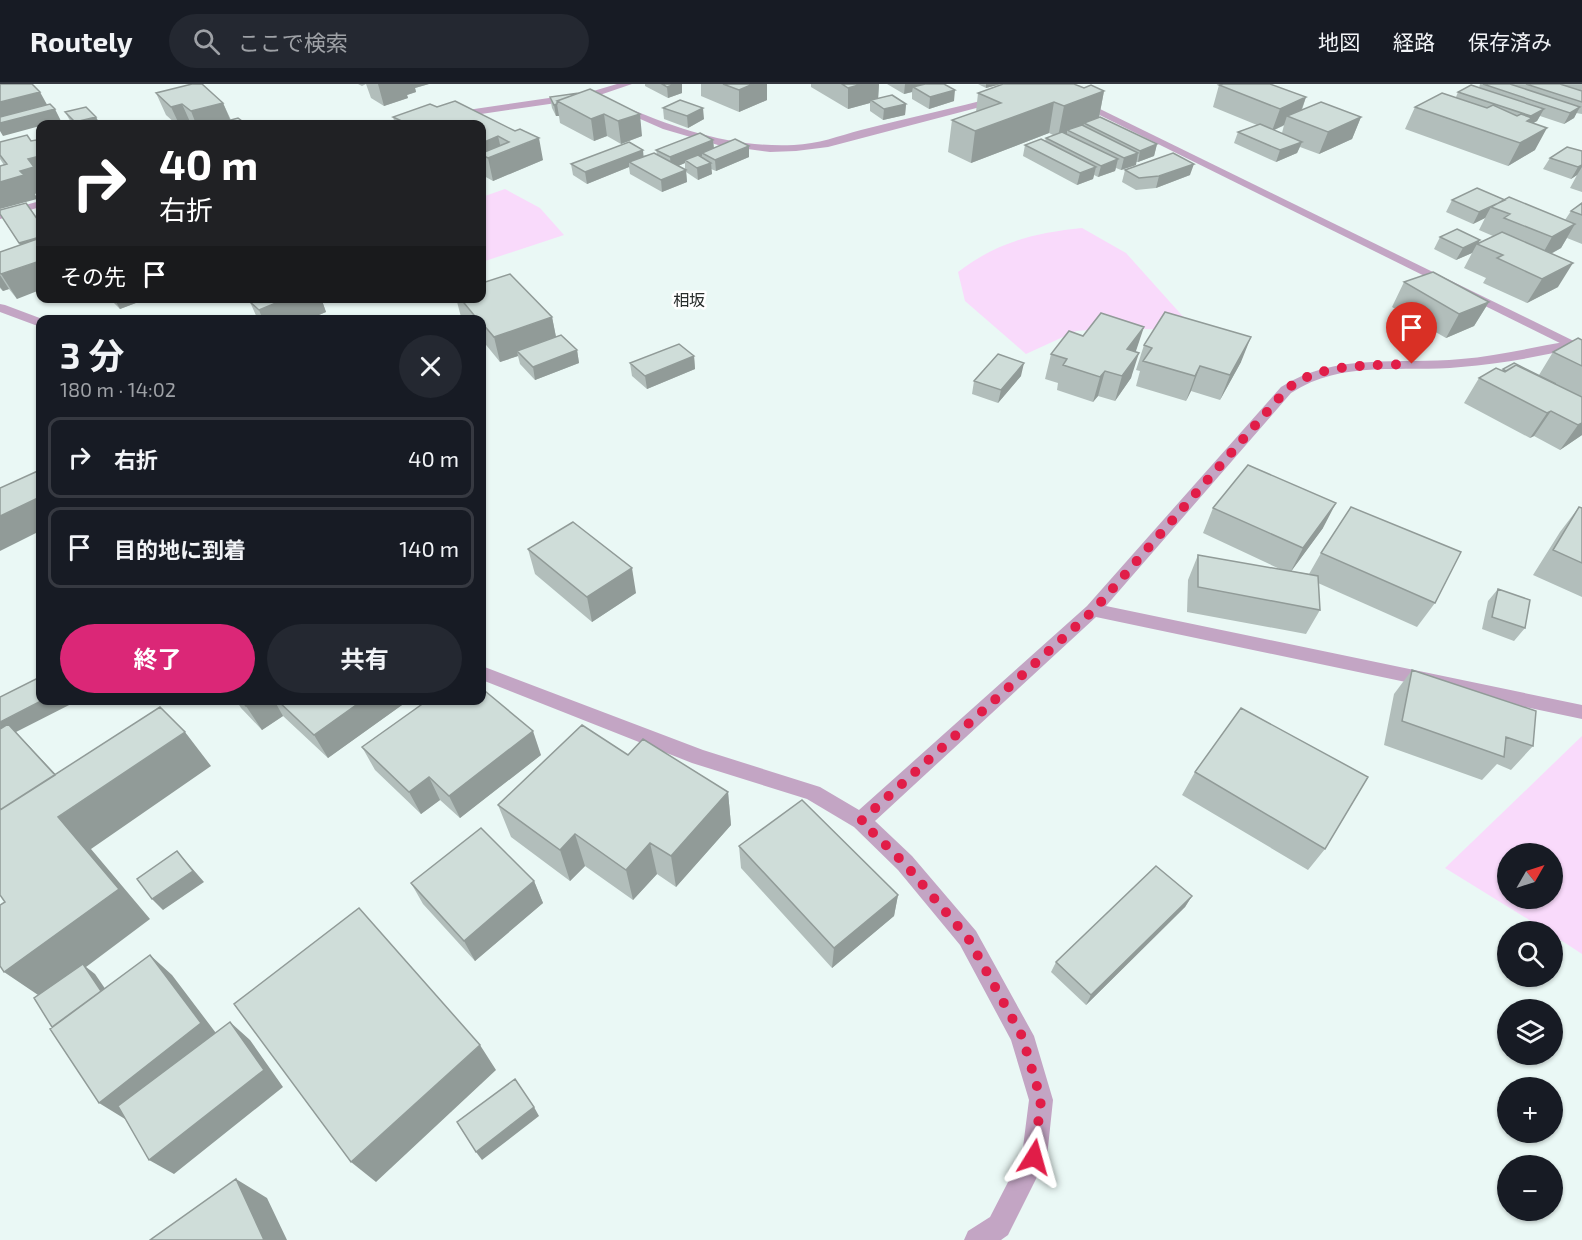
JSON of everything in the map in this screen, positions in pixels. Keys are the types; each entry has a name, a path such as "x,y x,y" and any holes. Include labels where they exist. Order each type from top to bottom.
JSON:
{"street":[{"path":"446,116 591,95 627,84"},
{"path":"1042,87 1576,347"},
{"path":"591,95 602,100"},
{"path":"612,105 654,124 703,139 743,147 774,148 822,145 1014,96"},
{"path":"410,120 434,117"},
{"path":"0,216 36,205"},
{"path":"0,308 36,321"},
{"path":"861,821 1094,610 1299,378 1329,369 1460,363 1576,347"},
{"path":"1094,610 1582,712"},
{"path":"486,675 699,757 813,793 861,821 904,863 968,938 1022,1036 1041,1100 1034,1157 999,1226 978,1240"}],"shaded area":[{"path":"505,189 540,208 564,235 486,261 486,196"},
{"path":"1082,228 1126,253 1196,331 1119,328 1076,331 1026,354 965,301 958,272 987,253 1032,236"},
{"path":"1582,736 1582,954 1563,942 1563,921 1531,921 1511,909 1563,909 1563,843 1497,843 1497,900 1445,868"}],"building":[{"path":"0,84 32,84 40,92 0,102"},
{"path":"192,84 202,84 223,103 191,111 182,104 171,107 156,93"},
{"path":"723,84 753,84 739,90"},
{"path":"842,84 862,84 848,88"},
{"path":"925,84 944,84 955,90 930,97 913,87"},
{"path":"1003,84 1074,84 1084,88 1091,85 1104,91 1064,106 1054,102 975,131 952,120 1001,103 978,93"},
{"path":"1270,84 1306,97 1280,109 1219,85"},
{"path":"1483,84 1510,84 1580,107 1570,113"},
{"path":"1526,84 1560,84 1582,91 1582,102"},
{"path":"1471,85 1544,109 1531,116 1458,92"},
{"path":"590,89 640,114 618,121 604,114 591,119 557,101"},
{"path":"579,93 557,101 554,105 550,97"},
{"path":"1442,93 1487,108 1493,105 1517,116 1521,114 1532,118 1527,121 1547,128 1520,143 1415,107"},
{"path":"892,95 906,104 884,109 871,100"},
{"path":"680,100 703,108 687,116 663,108"},
{"path":"455,101 515,131 520,129 539,138 488,158 486,151 509,142 498,136 486,141 486,120 399,120 393,117 430,104 437,107"},
{"path":"1321,102 1361,117 1328,132 1287,116"},
{"path":"50,104 55,109 0,123 0,117"},
{"path":"86,107 96,117 73,120 65,112"},
{"path":"1100,117 1157,144 1140,151 1084,123"},
{"path":"1260,124 1302,142 1280,150 1238,132"},
{"path":"1082,125 1138,153 1124,158 1067,130"},
{"path":"1062,132 1118,159 1101,166 1046,138"},
{"path":"700,133 713,140 670,157 656,150"},
{"path":"27,135 31,141 36,140 36,157 28,159 34,167 20,171 24,175 0,182 0,166 7,164 0,155 0,142"},
{"path":"735,139 749,146 715,160 702,153"},
{"path":"1041,139 1096,167 1080,173 1025,145"},
{"path":"629,142 643,150 585,172 571,164"},
{"path":"1567,147 1582,151 1582,165 1578,167 1550,158"},
{"path":"654,153 686,170 661,180 629,162"},
{"path":"1173,153 1194,164 1159,176 1139,178 1125,170"},
{"path":"698,155 711,163 697,168 685,160"},
{"path":"1477,188 1505,200 1479,212 1452,200"},
{"path":"1509,197 1575,224 1552,237 1504,218 1510,214 1491,207"},
{"path":"26,203 36,217 36,238 19,243 0,214 0,210"},
{"path":"1582,203 1582,215 1571,211"},
{"path":"1457,229 1480,240 1463,248 1440,237"},
{"path":"1502,232 1573,263 1542,279 1497,258 1503,255 1477,244"},
{"path":"36,239 36,262 1,274 0,252"},
{"path":"1433,272 1489,302 1459,314 1404,282"},
{"path":"510,274 552,317 494,337 486,328 486,315 474,315 464,303 486,303 486,282"},
{"path":"251,303 276,303 259,310"},
{"path":"1165,312 1251,337 1230,375 1200,366 1195,376 1143,361 1152,348 1144,345"},
{"path":"1101,313 1144,327 1127,349 1139,353 1122,376 1105,371 1100,377 1063,365 1067,359 1051,354 1069,331 1083,336"},
{"path":"561,335 577,350 533,367 517,351"},
{"path":"1578,338 1582,340 1582,366 1553,352"},
{"path":"679,344 694,356 645,376 630,363"},
{"path":"998,354 1024,363 1001,390 974,381"},
{"path":"1514,363 1556,384 1516,365 1506,371 1503,369"},
{"path":"1516,365 1582,397 1582,423 1578,425 1551,411 1547,413 1479,378 1496,368 1505,372"},
{"path":"1248,465 1336,503 1303,548 1213,508"},
{"path":"36,472 36,499 0,516 0,488"},
{"path":"1351,507 1461,552 1435,603 1321,553"},
{"path":"1579,507 1582,508 1582,563 1553,550"},
{"path":"573,522 632,568 587,597 528,549"},
{"path":"1198,555 1318,576 1320,610 1198,587"},
{"path":"1498,589 1530,600 1525,628 1492,617"},
{"path":"1412,670 1536,711 1533,746 1506,737 1504,757 1402,721"},
{"path":"36,679 36,704 0,722 0,697"},
{"path":"486,692 533,731 449,796 429,777 409,792 362,747 421,705 486,705"},
{"path":"282,705 356,705 314,735"},
{"path":"160,707 185,732 58,817 119,889 4,972 0,966 0,905 5,902 0,895 0,810"},
{"path":"1241,708 1368,777 1325,849 1195,772"},
{"path":"8,724 55,775 0,810 0,729"},
{"path":"582,725 628,755 643,739 728,792 671,856 650,843 626,870 575,834 560,850 498,805"},
{"path":"802,800 898,895 834,948 739,846"},
{"path":"481,828 534,881 464,941 411,883"},
{"path":"177,851 193,871 152,899 137,879"},
{"path":"1156,866 1192,896 1091,995 1056,962"},
{"path":"359,908 480,1045 351,1162 234,1004"},
{"path":"150,955 201,1023 99,1103 50,1029"},
{"path":"83,964 101,991 52,1027 34,998"},
{"path":"230,1022 264,1070 149,1160 118,1106"},
{"path":"515,1079 534,1107 476,1152 457,1122"},
{"path":"236,1179 264,1240 150,1240"}],"district":[{"name":"相坂","path":"689,299"}],"route":[{"path":"1034,1157 1041,1100 1022,1036 968,938 904,863 861,821 1094,610 1299,378 1329,369 1412,364"}]}
